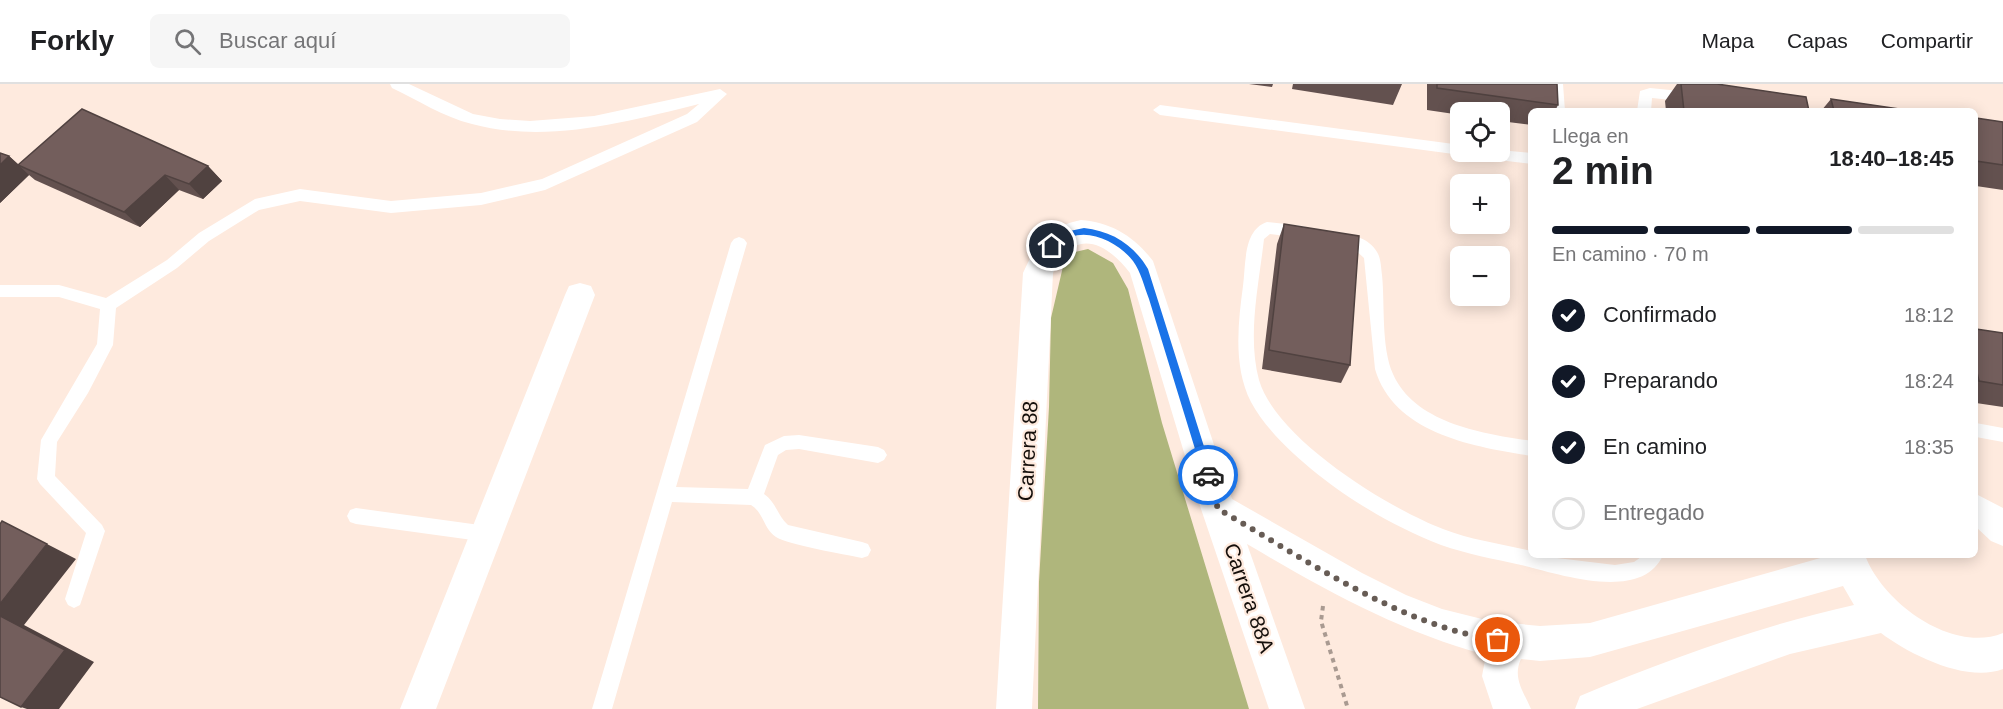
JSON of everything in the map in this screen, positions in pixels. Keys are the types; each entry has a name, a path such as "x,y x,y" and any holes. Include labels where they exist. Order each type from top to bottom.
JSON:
{"street":[{"name":"Carrera 88A","path":"1098,233 1126,248 1135,256 1143,269 1218,509 1287,709"},
{"name":"Carrera 88","path":"1014,709 1038,273 1057,240 1068,234 1098,233"},
{"path":"418,709 580,295"},
{"path":"1218,509 1368,595 1425,620 1485,639 1511,643 1565,644 1590,640 1849,561 1865,592 1886,615 1912,634 1941,648 1969,655 1996,655 2003,651"},
{"path":"1978,509 1989,516 2003,530"},
{"path":"1593,709 1646,687 1790,637 1886,615"},
{"path":"1511,643 1502,656 1498,674 1502,692 1513,709"}],"lane":[{"path":"0,291 59,291 108,304 172,264 204,237 255,205 300,195 391,207 481,199 545,184 692,118 720,94 662,108 575,123 520,126 472,119 397,84"},
{"path":"1556,84 1558,108"},
{"path":"1644,108 1643,99 1650,93 1705,99"},
{"path":"1160,110 1450,149"},
{"path":"1510,156 1528,159"},
{"path":"1528,448 1466,438 1444,430 1409,408 1392,388 1383,371 1373,264 1366,249 1356,242 1345,239 1276,228 1261,231 1257,237 1245,354 1249,375 1257,398 1285,433 1318,464 1350,489 1391,513 1434,534 1478,548 1575,569 1610,573 1631,572 1645,566 1652,558"},
{"path":"602,709 739,243"},
{"path":"74,599 96,531 46,479 49,440 82,388 105,345 108,304"},
{"path":"1978,430 2003,435"},
{"path":"754,497 771,450 784,443 799,442 878,455"},
{"path":"664,495 754,497 766,505 773,523 783,532 862,550"},
{"path":"356,516 487,534"}],"path":[{"path":"1328,602 1322,609 1322,621 1348,709"}],"green space":[{"path":"1088,249 1113,263 1128,289 1162,423 1249,709 1038,709 1039,582 1049,407 1051,318 1065,258 1075,252"}],"building":[{"path":"1437,84 1557,84 1558,105 1437,88"},
{"path":"1681,84 1717,84 1806,97 1808,108 1684,108"},
{"path":"1831,99 1892,108 1833,108"},
{"path":"82,109 208,166 189,184 165,175 124,212 18,165"},
{"path":"1978,118 2003,122 2003,165 1978,161"},
{"path":"0,153 9,156 0,165"},
{"path":"1284,224 1359,236 1350,365 1269,350"},
{"path":"1978,329 2003,333 2003,385 1979,381"},
{"path":"2,521 47,544 0,604 0,524"},
{"path":"0,616 65,650 21,707 0,697"}],"way so far":[{"path":"1208,475 1218,509 1368,595 1425,620 1485,639 1498,640"}],"route":[{"path":"1052,246 1068,234 1098,233 1126,248 1135,256 1143,269 1154,299 1208,475"}]}
